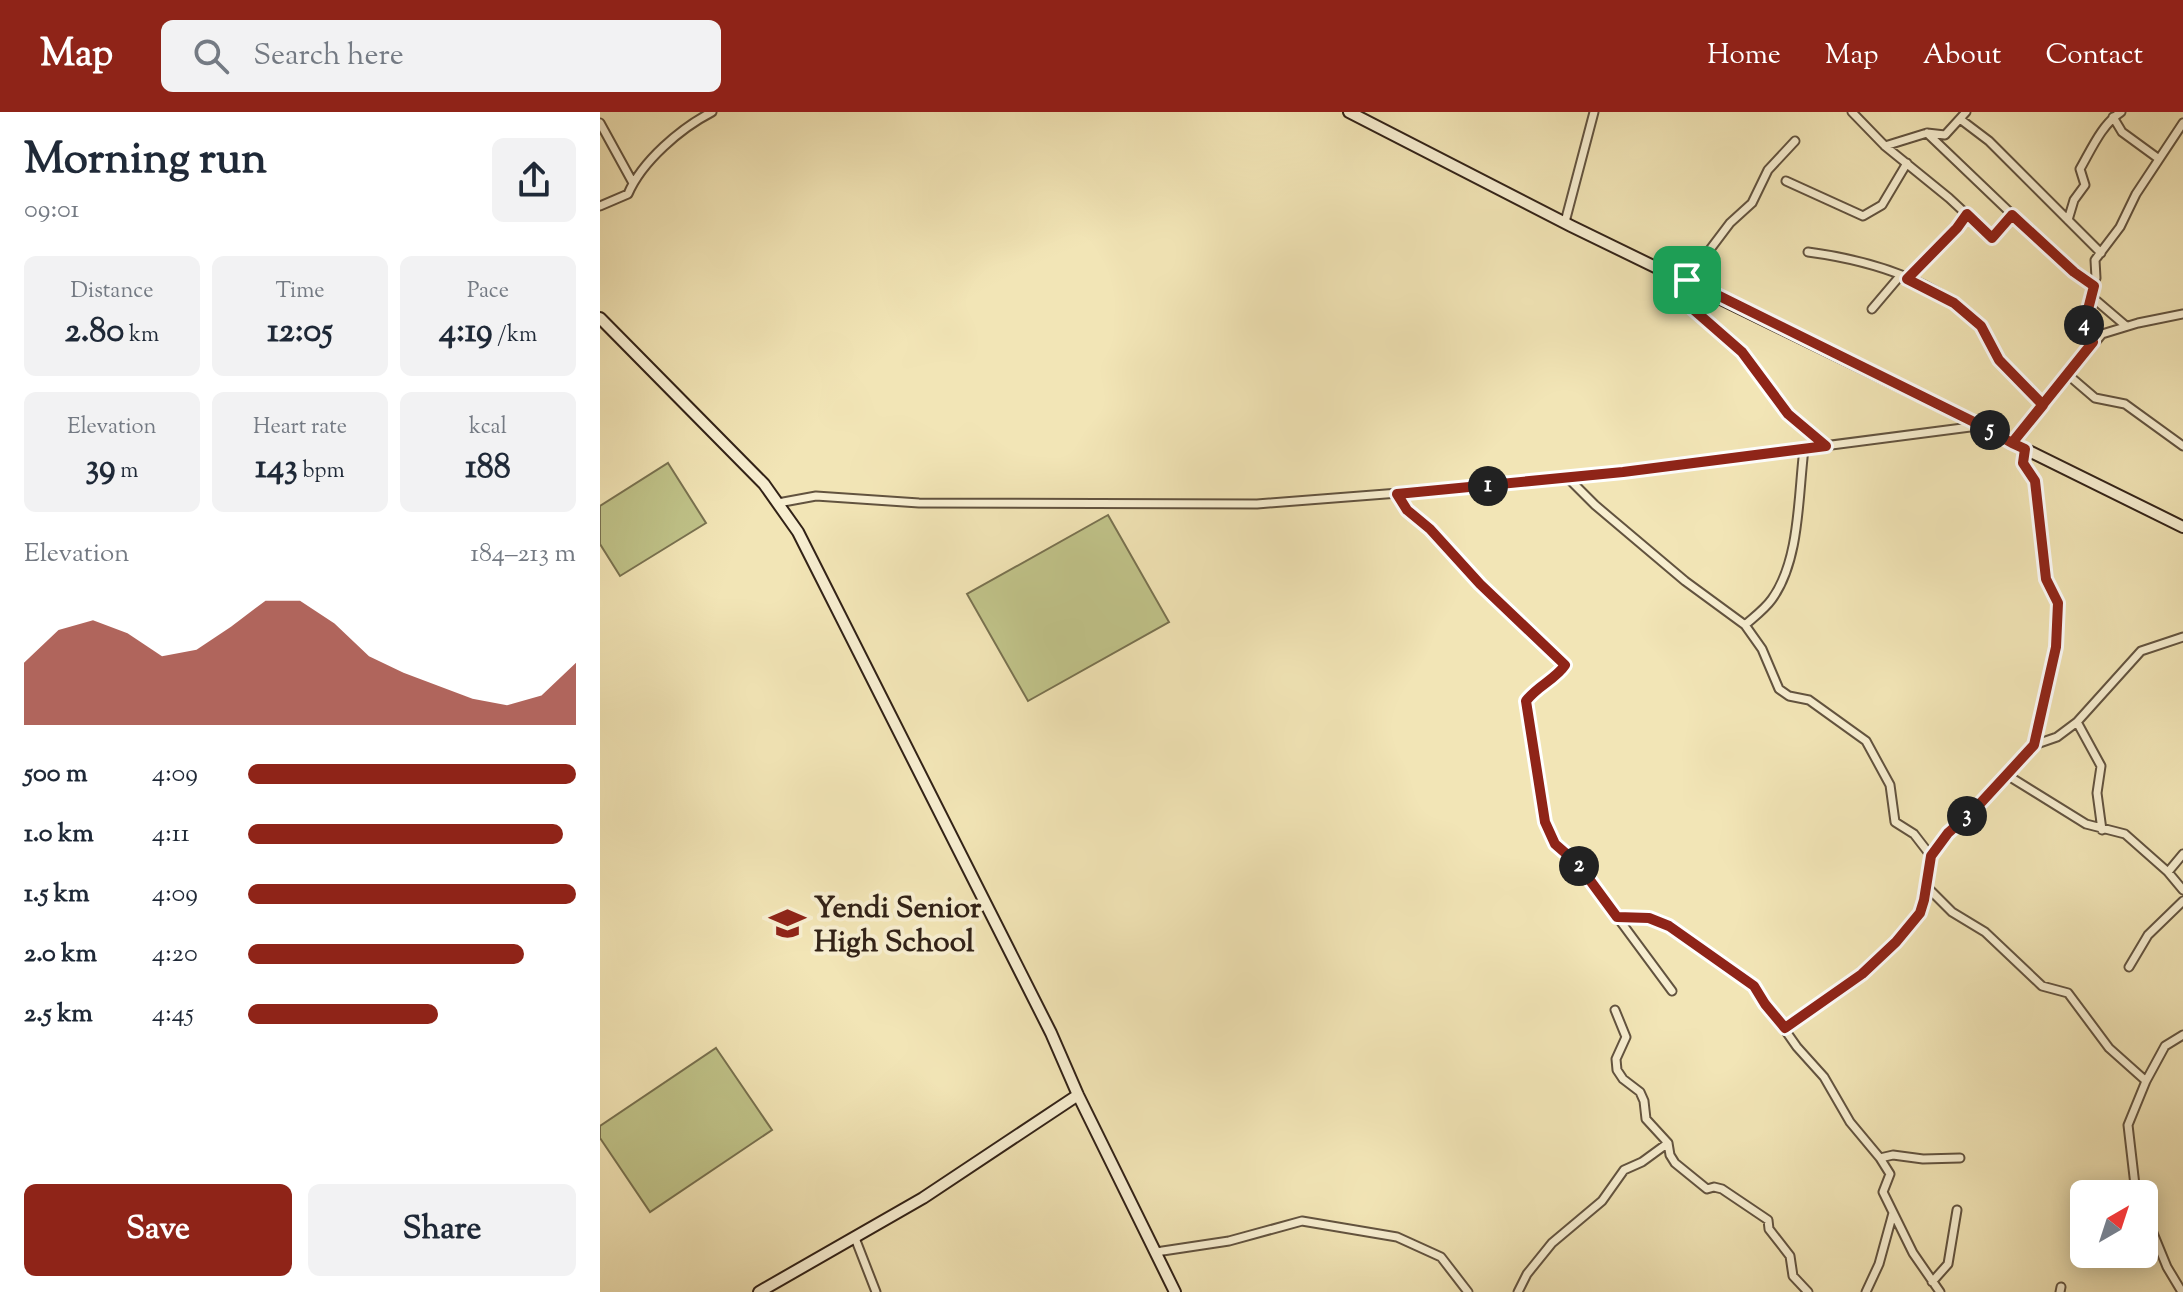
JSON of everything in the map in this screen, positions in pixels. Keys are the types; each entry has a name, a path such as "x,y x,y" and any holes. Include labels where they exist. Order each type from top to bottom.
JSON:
{"main road":[{"path":"1349,112 2183,527"},
{"path":"600,318 744,462 798,532 1051,1033 1078,1095 1175,1292"},
{"path":"759,1292 923,1198 1078,1095"}],"street":[{"path":"600,206 628,194 633,183 687,125 712,112"},
{"path":"1565,222 1594,112"},
{"path":"1852,112 1885,146 1992,238 2012,215"},
{"path":"1885,146 1927,133 1945,135 1966,112"},
{"path":"2104,112 2115,116 2122,132 2159,159"},
{"path":"2068,220 2074,200 2085,185 2080,169 2115,116"},
{"path":"1960,119 1989,141 2101,253"},
{"path":"600,123 633,183"},
{"path":"2093,342 2084,325 2094,286 2095,260 2120,227 2136,194 2183,123"},
{"path":"1927,133 2074,272 2094,286"},
{"path":"1795,141 1768,170 1752,203 1730,223 1682,291 1686,303 1742,352 1788,414 1826,446"},
{"path":"1786,181 1863,216 1882,205 1907,163"},
{"path":"1872,309 1957,228 1967,214"},
{"path":"1808,252 1874,265 1954,303 1981,326 1999,360 2043,405"},
{"path":"2092,297 2126,326"},
{"path":"2012,443 2102,334 2183,314"},
{"path":"2067,374 2095,398 2125,404 2183,446"},
{"path":"778,503 816,496 919,503 1257,504 1568,478 1982,426"},
{"path":"1745,625 1771,601 1793,553 1804,449"},
{"path":"2025,449 2023,463 2035,481 2046,579 2058,603 2056,647 2034,745"},
{"path":"1568,478 1595,505 1685,581 1745,625 1762,649 1779,689 1789,696 1809,700 1866,741 1890,785 1895,822 1914,834 1931,856"},
{"path":"1397,494 1407,510 1430,529 1480,584 1565,665 1535,689 1526,701 1545,822 1555,844 1578,864 1672,991"},
{"path":"1785,1028 1876,963 1920,913 1931,856 1948,833 2034,745 2057,737 2077,722 2141,651 2183,637"},
{"path":"2077,722 2101,766 2097,793 2102,830"},
{"path":"2007,775 2064,812 2102,830 2125,834 2168,872 2183,890"},
{"path":"2168,872 2183,854"},
{"path":"1927,887 1952,912 1985,932 2042,986 2068,993 2109,1048 2146,1081"},
{"path":"2129,967 2148,935 2183,901"},
{"path":"1617,917 1649,918 1669,926 1754,986 1797,1047 1824,1077 1850,1122 1890,1174 1883,1192 1913,1253 1940,1292"},
{"path":"1615,1010 1626,1037 1616,1059 1617,1070 1640,1092 1646,1119 1668,1143 1675,1163 1707,1189 1722,1189 1768,1220 1769,1229 1790,1256 1793,1276 1808,1292"},
{"path":"2134,1180 2128,1125 2165,1046 2183,1035"},
{"path":"1518,1292 1527,1274 1552,1243 1602,1201 1624,1170 1642,1162 1668,1143"},
{"path":"1880,1158 1893,1155 1923,1159 1960,1158"},
{"path":"1932,1282 1948,1264 1957,1210"},
{"path":"1866,1292 1879,1264 1893,1213"},
{"path":"1156,1252 1229,1241 1302,1221 1397,1237 1441,1257 1468,1292"},
{"path":"855,1238 876,1292"},
{"path":"2158,1245 2182,1292"}],"green space":[{"path":"668,463 706,523 620,576 600,544 600,506"},
{"path":"1108,515 1169,622 1028,701 967,594"},
{"path":"716,1048 772,1130 650,1212 600,1138 600,1126"}],"place":[{"name":"Yendi Senior High School","path":"788,924"}],"route":[{"path":"1687,280 1682,291 1686,303 1742,352 1788,414 1826,446 1623,472 1397,494 1407,510 1430,529 1480,584 1565,665 1535,689 1526,701 1545,822 1555,844 1578,864 1617,917 1649,918 1669,926 1754,986 1785,1028 1862,974 1896,942 1920,913 1931,856 1948,833 1976,808 2034,745 2056,647 2058,603 2046,579 2035,481 2023,463 2025,449 2012,443 2043,405 2093,342 2084,325 2094,286 2074,272 2012,215 1992,238 1967,214 1907,279 1954,303 1981,326 1999,360 2043,405 2012,443 1687,280"}]}
